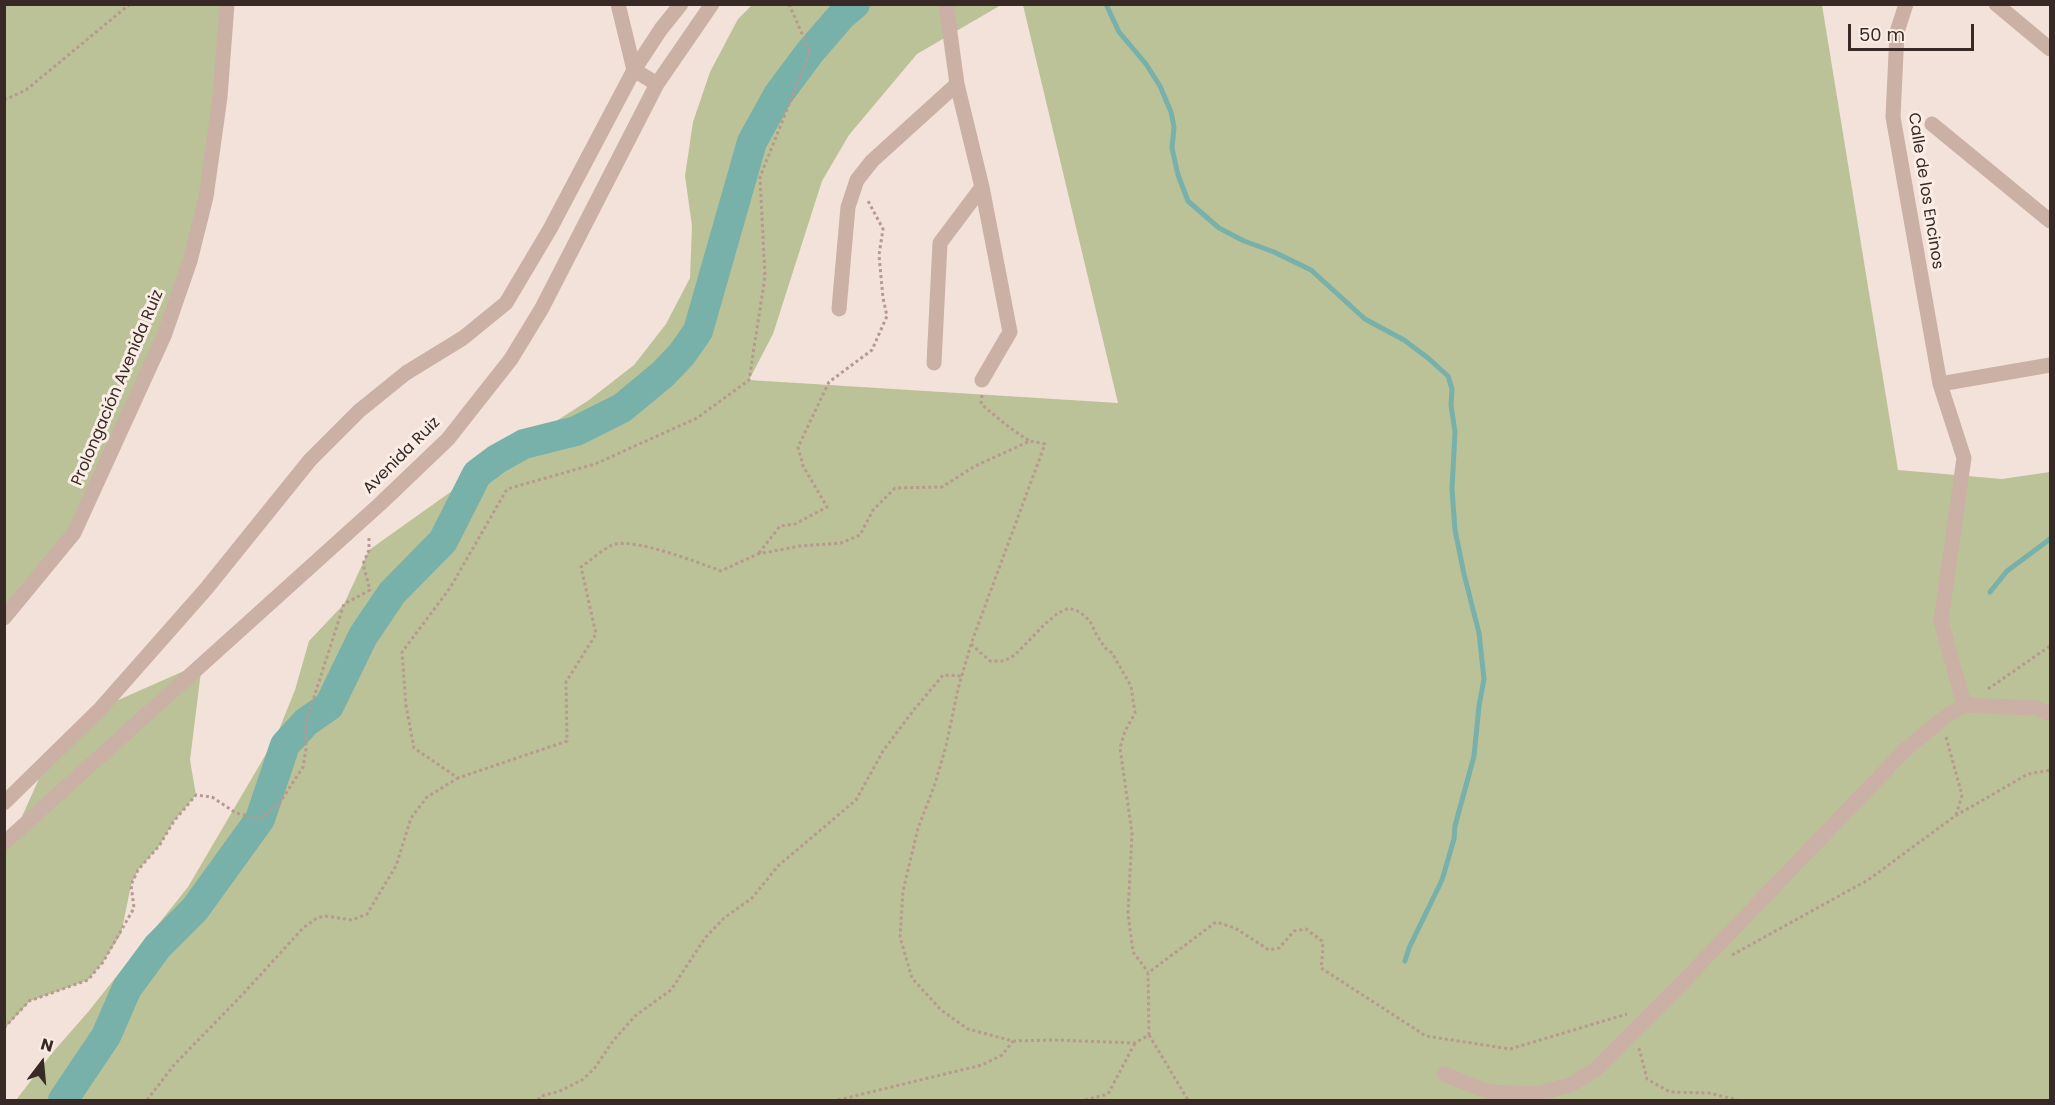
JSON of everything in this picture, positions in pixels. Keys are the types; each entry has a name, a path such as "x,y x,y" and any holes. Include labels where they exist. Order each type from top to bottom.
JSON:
{"street":[{"name":"Prolongación Avenida Ruiz","path":"4,618 74,533 164,336 190,261 206,197 220,97 227,4"},
{"path":"618,4 633,70 657,84"},
{"path":"4,803 101,708 206,589 326,443 359,411 406,373 463,338 506,303 550,229 633,70 681,4"},
{"name":"Avenida Ruiz","path":"4,843 381,504 448,438 511,359 542,308 657,84 712,4"},
{"path":"946,4 957,84 982,187 1010,332 982,380"},
{"name":"Calle de los Encinos","path":"1906,4 1897,32 1893,117 1940,384 1964,458 1941,621 1964,705"},
{"path":"1996,4 2050,49"},
{"path":"839,309 848,207 857,180 872,161 957,84"},
{"path":"1932,124 2050,221"},
{"path":"934,363 940,243 982,187"},
{"path":"1940,384 2050,365"},
{"path":"1444,1074 1489,1092 1536,1094 1570,1085 1595,1070 1907,748 1948,715 1964,705 2036,708 2050,714"}],"path":[{"path":"4,100 26,90 130,4"},
{"path":"458,778 414,748 406,706 402,652 450,588 507,489 595,464 697,418 749,380 765,277 760,177 810,52 789,4"},
{"path":"758,554 780,526 795,524 827,507 803,465 798,447 829,382 872,350 887,316 879,255 883,229 857,180"},
{"path":"982,380 981,404 1009,429 1030,441 1045,444 971,644 946,746 912,849 903,891 900,937 912,978 941,1010 968,1029 1013,1041 1135,1043 1149,1035"},
{"path":"147,1101 174,1065 303,928 317,918 325,916 352,920 367,914 396,866 411,818 427,797 458,778 567,741 566,682 596,634 581,567 613,545 631,544 680,555 721,572 758,554 800,546 841,543 860,535 873,510 895,488 942,487 975,466 1030,441"},
{"path":"4,1028 30,1001 88,980 104,962 134,908 131,885 138,870 159,846 174,821 196,795 212,797 236,813 260,819 279,804 303,767 306,722 344,604 370,590 363,564 369,550 369,532"},
{"path":"971,644 990,661 1004,661 1015,655 1028,640 1058,614 1069,608 1080,612 1090,621 1096,634 1105,648 1112,653 1131,686 1135,713 1125,731 1120,748 1132,833 1128,914 1133,952 1148,973 1149,1035 1188,1101"},
{"path":"1964,705 2050,646"},
{"path":"538,1101 541,1096 560,1091 582,1080 594,1069 613,1041 635,1016 671,990 705,938 724,918 752,898 778,866 856,800 883,751 943,675 962,676"},
{"path":"1948,715 1947,744 1962,795 1955,816"},
{"path":"1727,958 1868,880 1955,816 2028,774 2050,770"},
{"path":"1148,973 1216,922 1235,928 1269,951 1280,948 1294,931 1306,929 1322,941 1321,968 1426,1036 1510,1049 1639,1011 1638,1042 1647,1079 1670,1092 1709,1093 1738,1101"},
{"path":"838,1101 982,1065 1002,1055 1013,1041"},
{"path":"1085,1101 1108,1094 1135,1043"}],"green space":[{"path":"5,5 233,5 204,193 163,332 82,513 5,618"},
{"path":"752,5 1001,5 917,54 849,135 822,181 773,334 749,380 1118,403 1023,5 1822,5 1898,470 2002,479 2050,472 2050,1100 16,1100 188,887 276,737 295,690 309,641 344,604 369,550 497,459 589,400 634,365 666,324 690,278 692,226 685,176 693,122 710,72 738,19"},
{"path":"202,663 190,760 196,795 174,821 159,846 138,870 131,885 121,934 88,980 30,1001 5,1028 5,847 15,832 42,772 107,705"}],"waterway":[{"path":"63,1100 106,1036 127,988 158,946 195,909 260,819 285,745 306,722 329,706 363,636 392,593 443,541 477,474 497,459 524,444 576,431 622,408 663,374 682,354 698,331 752,142 778,95 810,52 842,15 855,4"},
{"path":"1106,4 1119,32 1146,64 1160,86 1171,112 1174,127 1172,148 1178,175 1188,201 1219,228 1311,270 1365,319 1404,340 1448,376 1452,389 1451,405 1455,432 1452,489 1455,530 1479,633 1484,679 1474,756 1455,826 1454,839 1442,880 1405,961"},
{"path":"1990,592 2007,571 2050,539"}]}
